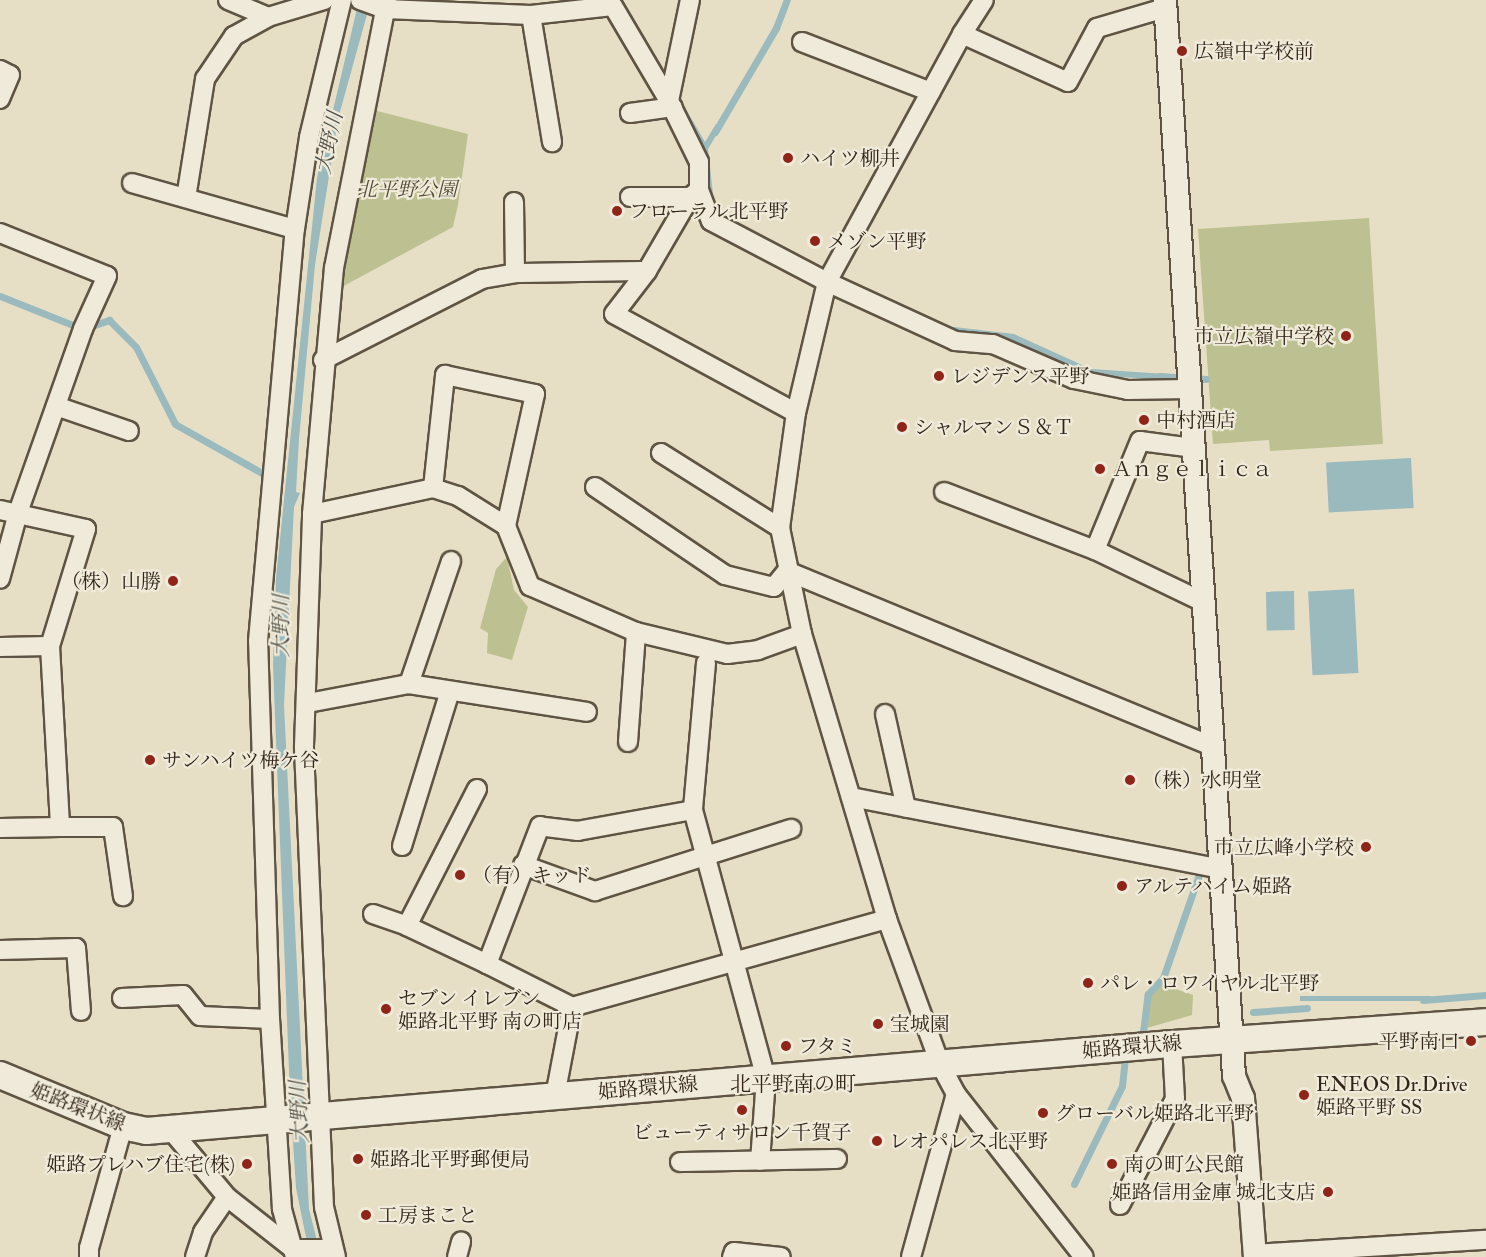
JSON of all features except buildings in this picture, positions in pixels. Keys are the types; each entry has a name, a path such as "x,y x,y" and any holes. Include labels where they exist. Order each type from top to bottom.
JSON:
{"main road":[{"name":"姫路環状線","path":"0,1075 123,1126 146,1131 1233,1039 1486,1022"}],"street":[{"path":"228,0 268,17"},
{"path":"186,198 205,79 234,36 268,17 324,0"},
{"path":"294,1253 282,1209 270,1019 258,641 296,230 309,137 342,0"},
{"path":"360,0 531,15 613,3 671,104 699,162 694,194 647,271 614,314 796,413"},
{"path":"671,104 674,77 690,0"},
{"path":"984,0 962,34 827,282 796,413 780,528 787,571 802,634 887,918 940,1064 956,1094 1084,1257"},
{"path":"170,1129 227,1197 294,1253 334,1253 324,1207 304,746 308,703 312,514 323,360 334,268 386,4"},
{"path":"962,34 1068,81 1097,28 1165,4 1234,1076 1243,1098 1255,1256 1403,1252 1476,1246"},
{"path":"531,15 552,142"},
{"path":"802,42 931,92"},
{"path":"0,70 10,75 0,99"},
{"path":"630,113 671,104"},
{"path":"132,183 296,230"},
{"path":"694,194 711,221 827,282 955,341 993,344 1074,379 1128,390 1189,389"},
{"path":"630,197 694,194"},
{"path":"514,202 515,273"},
{"path":"0,233 107,276 83,329 56,406 9,511 0,579"},
{"path":"323,360 482,279 515,273 647,271"},
{"path":"433,488 445,375 535,394 506,526 530,586 636,632 727,654 758,650 802,634"},
{"path":"56,406 129,432"},
{"path":"1095,549 1140,441 1193,448"},
{"path":"661,453 780,528"},
{"path":"595,487 725,575 774,587 787,571"},
{"path":"312,514 433,488 458,496 506,526"},
{"path":"944,492 1095,549 1202,601"},
{"path":"9,511 86,529 50,646 60,827"},
{"path":"409,684 451,561"},
{"path":"787,571 1212,746"},
{"path":"628,742 636,632"},
{"path":"0,647 50,646"},
{"path":"706,663 693,810 766,1078 760,1161"},
{"path":"308,703 409,684 587,712"},
{"path":"402,846 450,692"},
{"path":"885,714 906,808"},
{"path":"406,926 477,789"},
{"path":"851,797 1221,869"},
{"path":"487,964 540,825 578,831 693,810"},
{"path":"0,828 113,827 123,896"},
{"path":"523,865 595,891 791,829"},
{"path":"373,914 406,926 572,1007 887,918"},
{"path":"0,951 76,948 81,1011"},
{"path":"122,998 183,995 200,1016 270,1019"},
{"path":"555,1096 572,1007"},
{"path":"1120,1205 1175,1099 1172,1044"},
{"path":"911,1257 956,1094"},
{"path":"89,1257 88,1248 123,1126"},
{"path":"680,1162 837,1159"},
{"path":"195,1257 203,1232 227,1197"},
{"path":"732,1257 734,1252 781,1257"}],"green space":[{"name":"北平野公園","path":"369,109 468,134 458,205 453,227 338,289"},
{"path":"1369,218 1383,444 1270,451 1269,440 1213,444 1198,229"},
{"path":"507,557 514,590 528,607 512,660 487,653 488,633 480,628 496,569"},
{"path":"1161,984 1193,995 1192,1015 1147,1028 1150,996"}],"water":[{"name":"大野川","path":"359,0 371,0 338,119 315,265 299,439 296,492 300,493 294,507 284,705 309,1209 321,1257 310,1257 296,1188 290,1096 273,665 276,578 317,178"},
{"path":"617,0 622,0 705,142 716,124 721,127 708,149 714,203 722,219 937,325 1014,334 1091,369 1166,374 1166,380 1090,375 1012,340 935,329 718,222 707,188 704,148"},
{"path":"1411,458 1414,508 1329,512 1326,462"},
{"path":"1354,589 1358,673 1312,675 1308,591"},
{"path":"1266,591 1294,591 1295,630 1267,630"},
{"path":"1300,996 1431,996 1431,1001 1300,1001"}],"waterway":[{"path":"715,132 776,28 787,0"},
{"path":"0,296 83,329 109,320 136,347 175,424 262,473"},
{"path":"1160,376 1206,379"},
{"path":"1135,1041 1143,1032 1148,994 1163,978 1200,872"},
{"path":"1423,1000 1486,995"},
{"path":"1253,1012 1307,1008"},
{"path":"1074,1184 1122,1086 1125,1055"}],"place":[{"name":"広嶺中学校前","path":"1182,51"},
{"name":"ハイツ柳井","path":"788,158"},
{"name":"フローラル北平野","path":"617,211"},
{"name":"メゾン平野","path":"815,241"},
{"name":"市立広嶺中学校","path":"1346,336"},
{"name":"レジデンス平野","path":"939,376"},
{"name":"中村酒店","path":"1144,420"},
{"name":"シャルマンＳ＆Ｔ","path":"902,427"},
{"name":"Ａｎｇｅｌｉｃａ","path":"1100,469"},
{"name":"（株）山勝","path":"173,581"},
{"name":"サンハイツ梅ケ谷","path":"150,760"},
{"name":"（株）水明堂","path":"1130,780"},
{"name":"市立広峰小学校","path":"1366,847"},
{"name":"（有）キッド","path":"460,875"},
{"name":"アルテハイム姫路","path":"1122,886"},
{"name":"パレ・ロワイヤル北平野","path":"1088,983"},
{"name":"セブン イレブン 姫路北平野 南の町店","path":"386,1009"},
{"name":"宝城園","path":"878,1024"},
{"name":"平野南口","path":"1471,1041"},
{"name":"フタミ","path":"786,1046"},
{"name":"ENEOS Dr.Drive 姫路平野 SS","path":"1304,1095"},
{"name":"ビューティサロン千賀子","path":"742,1110"},
{"name":"グローバル姫路北平野","path":"1043,1113"},
{"name":"レオパレス北平野","path":"877,1141"},
{"name":"姫路北平野郵便局","path":"358,1159"},
{"name":"姫路プレハブ住宅(株)","path":"247,1164"},
{"name":"南の町公民館","path":"1112,1164"},
{"name":"姫路信用金庫 城北支店","path":"1328,1192"},
{"name":"工房まこと","path":"366,1215"}],"district":[{"name":"北平野南の町","path":"793,1085"}]}
